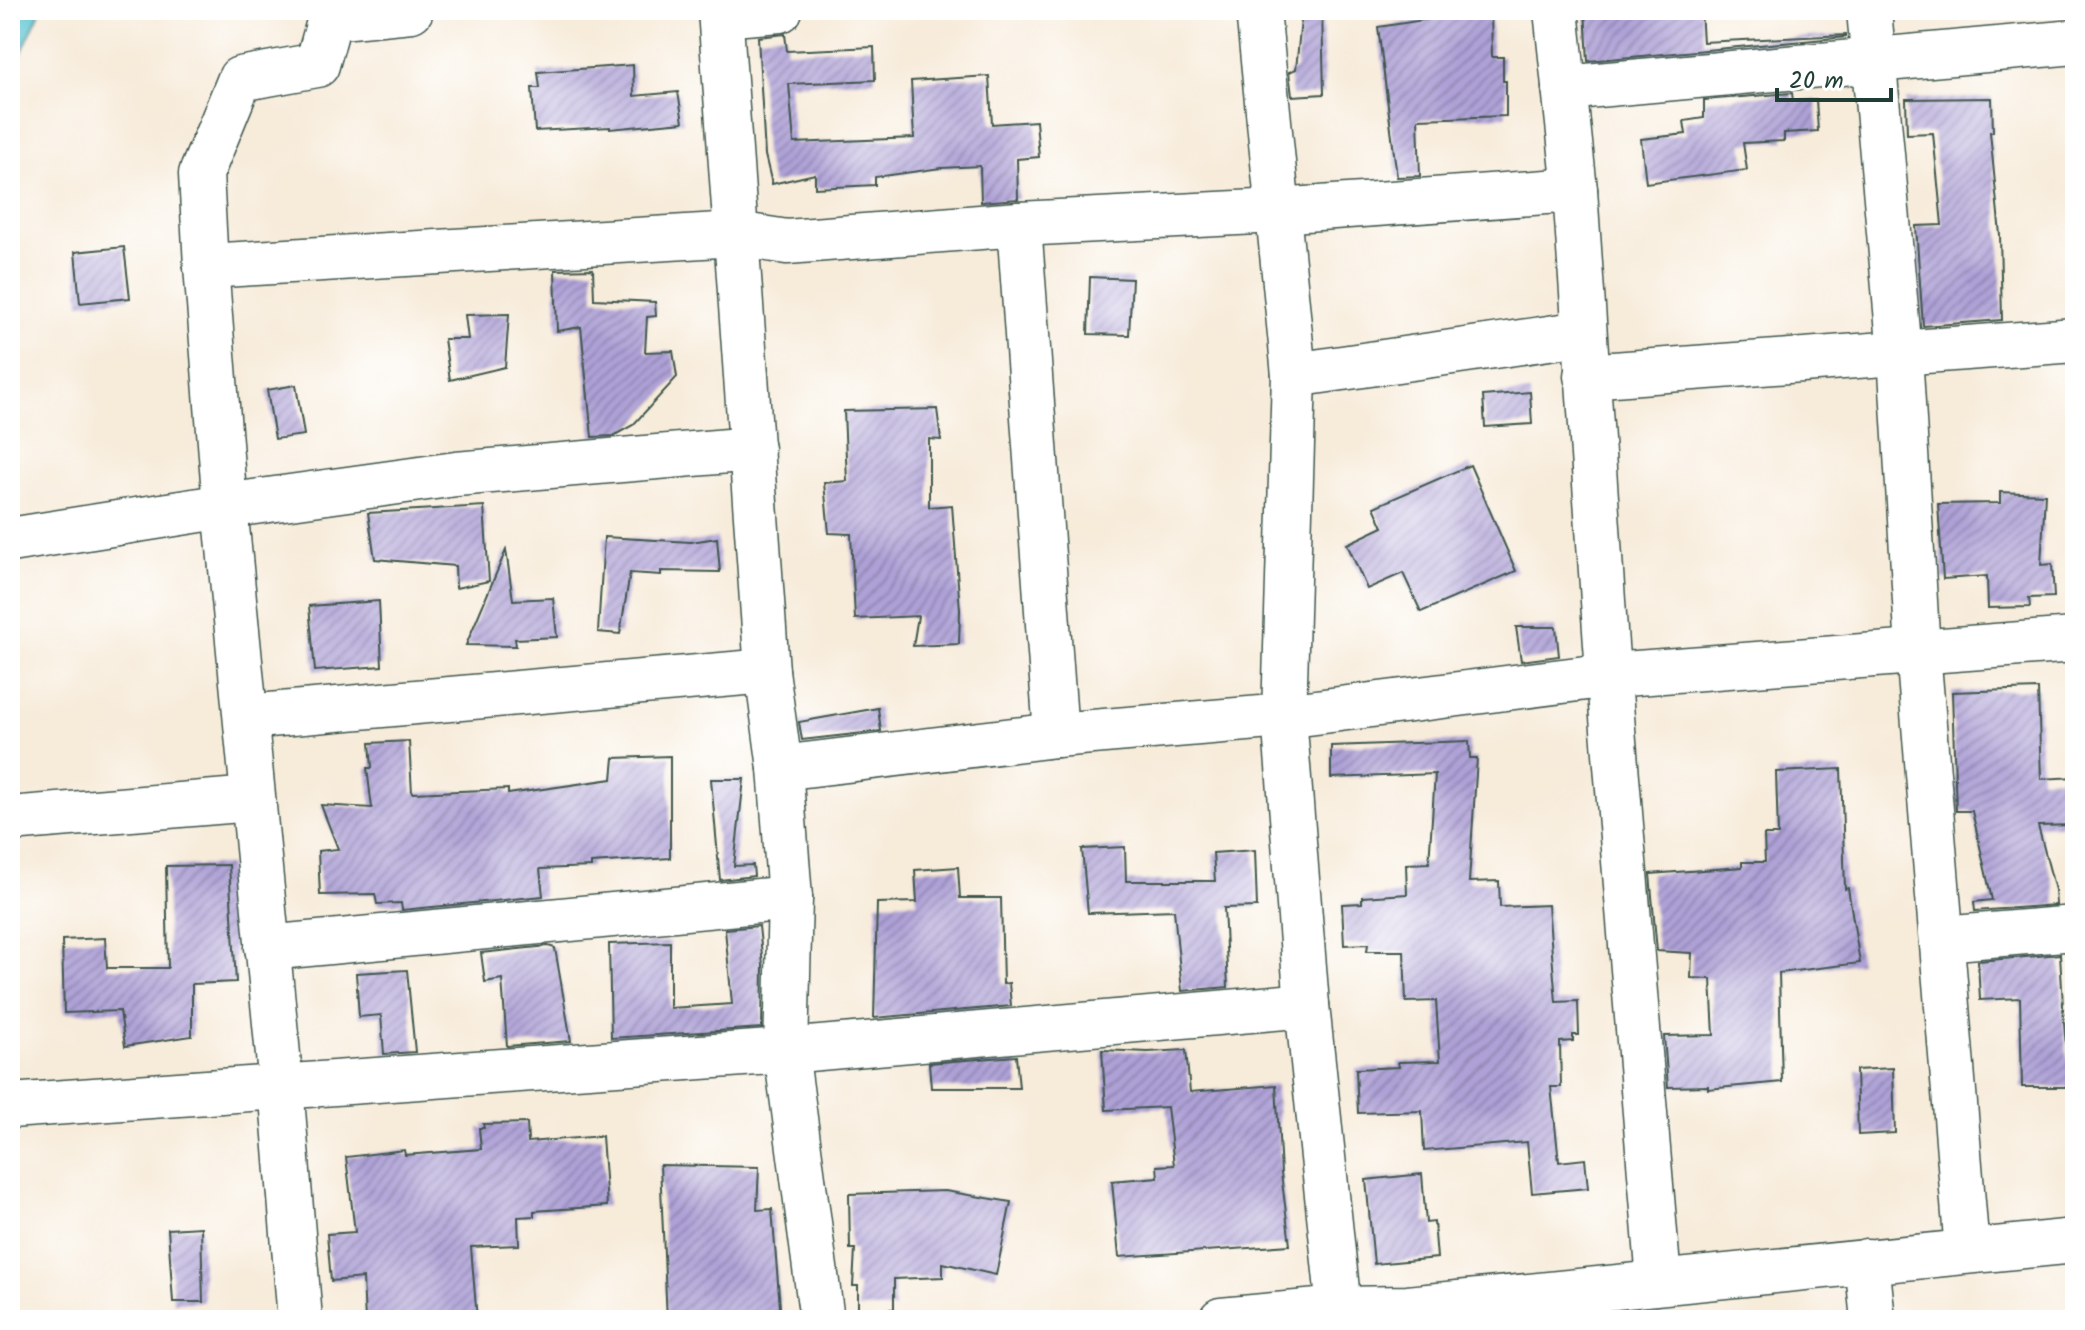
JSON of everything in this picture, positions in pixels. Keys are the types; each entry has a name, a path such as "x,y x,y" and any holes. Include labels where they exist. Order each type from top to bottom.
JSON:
{"street":[{"path":"300,1320 281,1086 225,506 201,174 240,79 317,65 330,18 411,10"},
{"path":"780,10 720,13 767,671 780,768 790,898 786,1051 822,1320"},
{"path":"1258,10 1294,375 1284,716 1307,1005 1339,1309"},
{"path":"1556,10 1575,190 1586,376 1659,1281"},
{"path":"1869,10 1900,354 1918,651 1967,1251"},
{"path":"1564,88 2075,42"},
{"path":"206,266 736,234 787,242 1019,224 1277,211 1575,190"},
{"path":"1019,224 1056,735"},
{"path":"1294,375 1583,333"},
{"path":"1586,376 2075,340"},
{"path":"10,540 456,474 752,449"},
{"path":"780,768 1056,735 1284,716 1610,675 2075,640"},
{"path":"246,717 767,671"},
{"path":"10,819 252,799"},
{"path":"267,948 790,898"},
{"path":"1942,939 2075,928"},
{"path":"10,1106 786,1051 1307,1005"},
{"path":"1221,1320 1339,1309 1408,1314 1659,1281 2075,1241"},
{"path":"1867,1261 1873,1320"}],"water":[{"path":"10,10 41,10 10,78"}],"building":[{"path":"1302,10 1322,10 1324,94 1292,96 1289,72 1296,69"},
{"path":"1455,10 1491,10 1492,57 1503,57 1506,116 1418,119 1420,176 1397,177 1378,27 1456,15"},
{"path":"1585,10 1701,10 1703,42 1846,37 1588,61"},
{"path":"785,34 787,51 874,47 875,80 789,84 794,143 914,138 911,81 989,76 992,124 1036,121 1039,157 1017,159 1018,199 981,202 980,166 875,177 875,185 815,188 815,174 772,184 765,155 758,37"},
{"path":"633,65 634,96 678,92 683,122 610,129 535,131 532,88 540,88 538,72"},
{"path":"1792,93 1793,101 1816,100 1818,131 1784,133 1784,141 1743,143 1747,170 1646,183 1641,139 1686,134 1684,121 1704,118 1704,100"},
{"path":"1992,98 1993,132 1990,132 2000,235 2002,320 1923,326 1916,226 1942,225 1933,133 1907,134 1906,99"},
{"path":"124,247 130,298 80,303 75,252"},
{"path":"593,269 594,299 655,302 656,316 647,317 645,352 673,351 677,377 633,425 613,436 592,437 581,327 557,331 555,270"},
{"path":"1090,277 1132,279 1129,335 1088,334"},
{"path":"509,314 505,367 450,380 444,339 468,339 465,315"},
{"path":"296,385 304,435 275,439 267,390"},
{"path":"1530,392 1532,424 1485,427 1483,396"},
{"path":"937,409 941,440 929,439 929,507 952,505 960,610 959,644 913,646 918,616 855,619 851,534 829,533 824,483 847,481 844,411"},
{"path":"1470,465 1516,571 1421,612 1403,573 1367,589 1347,544 1383,527 1374,507"},
{"path":"2000,492 2045,494 2041,565 2052,564 2054,597 2029,598 2030,607 1988,608 1987,576 1943,579 1938,504 2000,503"},
{"path":"484,506 489,581 456,588 455,566 375,559 368,513"},
{"path":"604,537 691,542 717,538 720,572 630,573 620,634 598,632"},
{"path":"506,550 513,600 553,598 557,637 515,639 516,646 466,645"},
{"path":"379,601 382,666 315,671 309,606"},
{"path":"1516,627 1556,627 1559,656 1521,661"},
{"path":"2038,689 2041,779 2075,777 2075,825 2038,826 2056,905 1975,911 1974,902 1992,900 1972,811 1956,811 1952,692"},
{"path":"878,708 881,731 802,740 799,722"},
{"path":"409,741 412,793 508,789 508,794 612,779 614,758 670,756 670,858 540,869 543,896 402,910 401,903 377,904 375,894 320,895 318,851 338,849 321,805 372,808 367,768 372,768 370,743"},
{"path":"1469,741 1470,758 1477,758 1469,882 1499,881 1500,907 1548,905 1556,1002 1578,1001 1579,1035 1573,1035 1573,1041 1560,1042 1561,1087 1551,1087 1559,1162 1585,1159 1588,1188 1532,1193 1527,1142 1424,1151 1422,1111 1358,1113 1356,1069 1399,1067 1398,1062 1440,1061 1436,1001 1406,1002 1404,951 1367,951 1368,944 1344,945 1342,904 1362,903 1362,897 1407,894 1406,864 1429,863 1435,774 1331,778 1331,746"},
{"path":"1841,769 1845,889 1848,888 1860,963 1779,973 1782,1082 1708,1089 1708,1086 1668,1087 1664,1036 1714,1035 1711,979 1691,978 1692,953 1657,951 1650,874 1742,867 1742,862 1765,862 1764,835 1778,835 1776,772"},
{"path":"711,779 744,779 734,866 753,865 754,876 720,880"},
{"path":"1125,847 1126,881 1215,881 1213,853 1255,850 1257,907 1224,908 1228,987 1182,991 1174,910 1088,913 1082,849"},
{"path":"229,865 236,982 192,984 192,1036 125,1046 120,1011 64,1013 62,940 105,938 107,968 168,968 166,866"},
{"path":"958,867 960,898 1001,898 1003,984 1009,983 1011,1006 874,1018 877,903 917,902 915,870"},
{"path":"759,926 763,965 762,1028 611,1038 609,944 670,942 670,1008 732,1004 725,929"},
{"path":"548,946 555,948 571,1041 507,1046 502,979 485,982 481,953"},
{"path":"2060,954 2072,1087 2022,1087 2020,998 1980,1000 1978,961"},
{"path":"407,970 415,1052 384,1054 381,1015 359,1017 356,973"},
{"path":"1102,1050 1186,1050 1190,1092 1276,1085 1281,1173 1290,1245 1119,1257 1112,1181 1158,1177 1157,1166 1174,1165 1167,1107 1106,1110"},
{"path":"1016,1056 1019,1088 931,1088 929,1063"},
{"path":"1893,1068 1895,1133 1858,1135 1856,1070"},
{"path":"527,1123 528,1142 602,1136 607,1206 534,1211 534,1216 518,1217 519,1245 471,1247 477,1320 365,1320 363,1278 331,1281 327,1234 355,1232 346,1157 404,1150 405,1155 481,1149 479,1128 484,1128 483,1124"},
{"path":"660,1165 759,1167 757,1210 772,1209 781,1320 667,1320"},
{"path":"1422,1174 1426,1223 1434,1222 1437,1258 1374,1264 1366,1180"},
{"path":"945,1191 1011,1202 996,1275 943,1263 943,1277 894,1279 894,1309 858,1309 858,1286 853,1286 855,1249 850,1249 849,1194"},
{"path":"201,1227 203,1302 173,1302 168,1229"}]}
